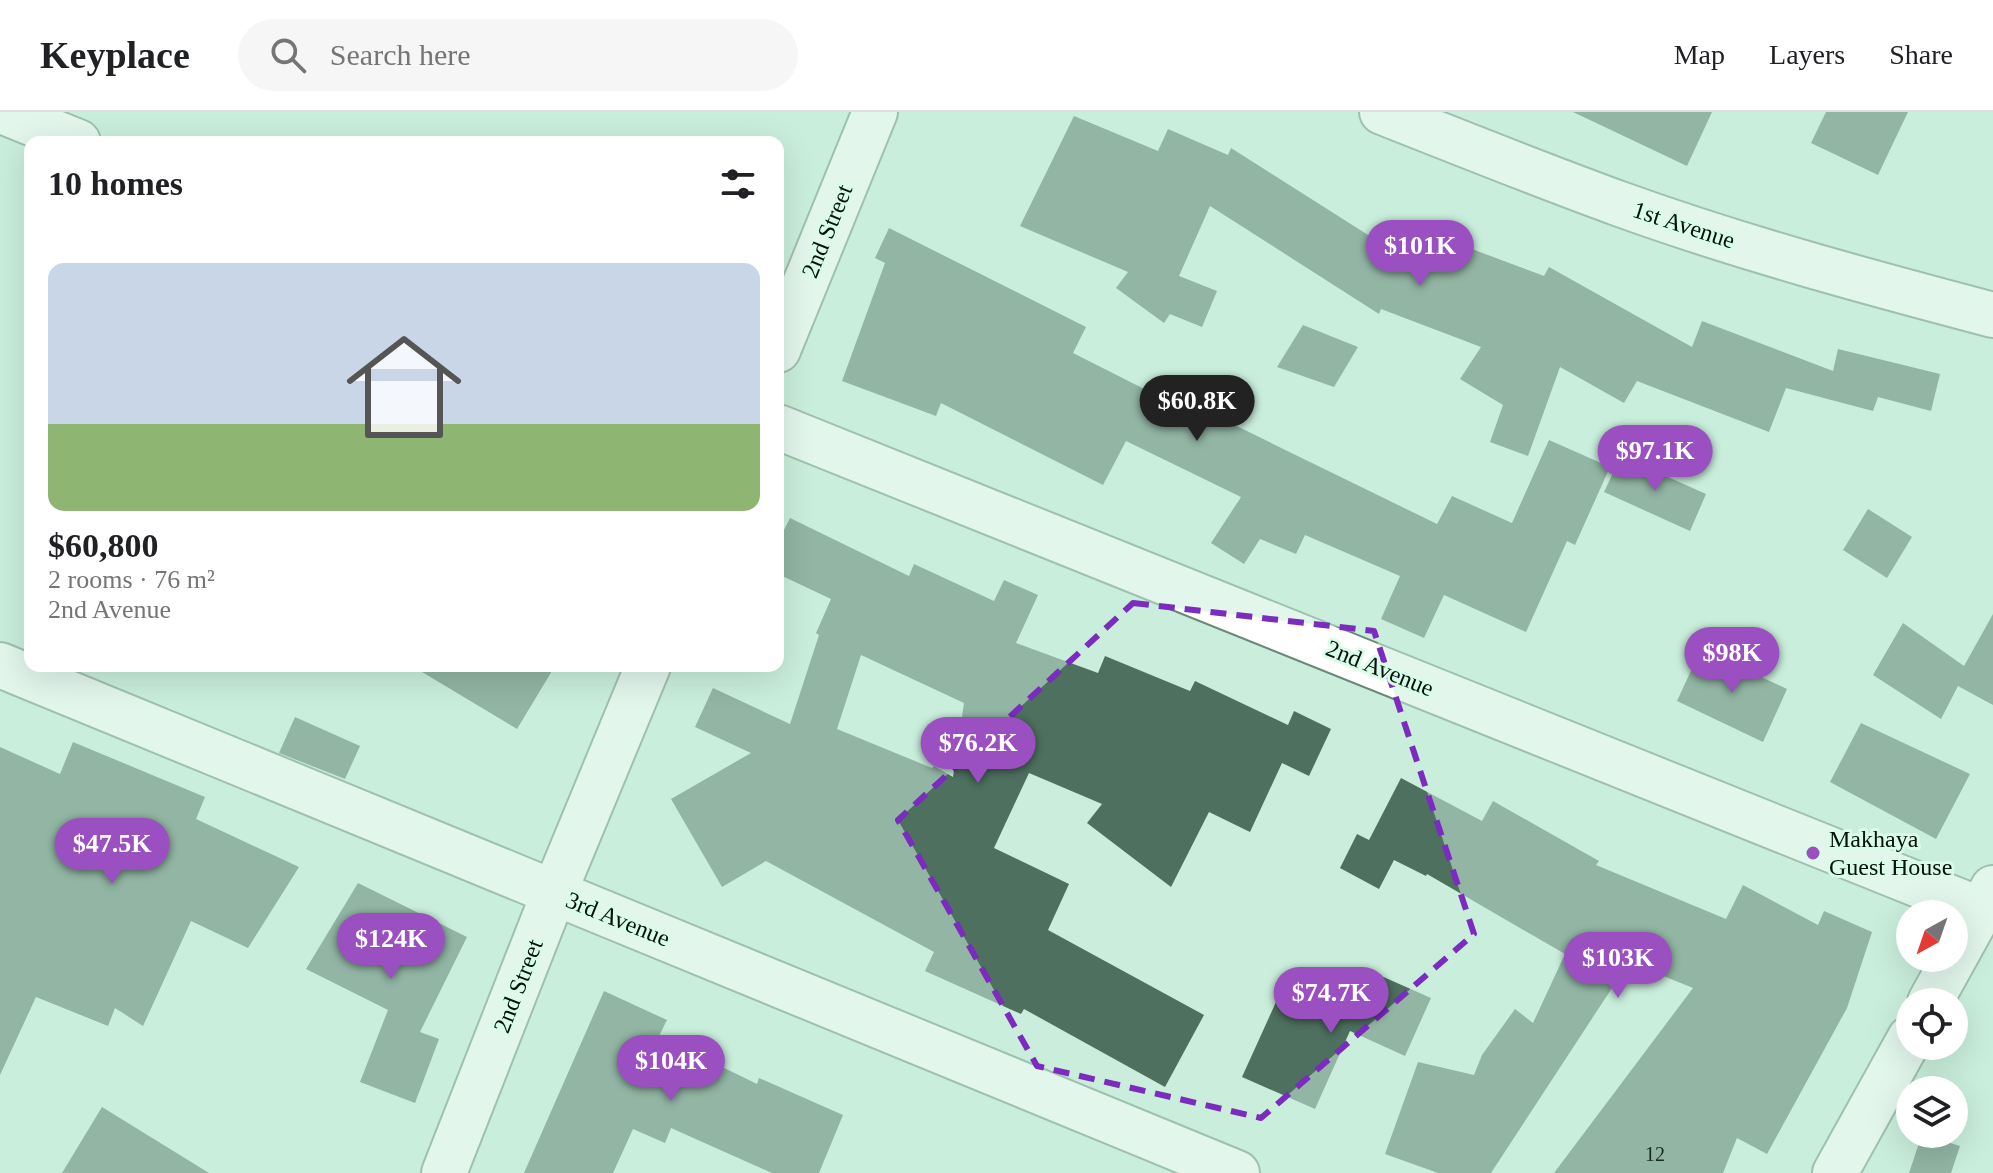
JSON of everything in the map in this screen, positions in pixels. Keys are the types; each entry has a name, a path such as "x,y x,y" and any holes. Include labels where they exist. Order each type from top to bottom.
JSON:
{"street":[{"path":"4,112 63,136"},
{"name":"2nd Street","path":"784,335 875,112"},
{"name":"1st Avenue","path":"1382,112 1620,204 1704,232 1993,315"},
{"name":"2nd Avenue","path":"784,429 1989,903"},
{"name":"3rd Avenue","path":"0,665 1237,1173"},
{"name":"2nd Street","path":"444,1173 554,893 646,672"},
{"path":"1938,988 1989,903"},
{"path":"1835,1173 1898,1060"}],"highlighted area":[{"path":"1133,603 1374,631 1474,934 1261,1118 1037,1066 898,820"}],"building":[{"path":"1573,112 1712,112 1687,166"},
{"path":"1826,112 1908,112 1878,175 1811,143"},
{"path":"1074,116 1158,151 1168,129 1228,155 1231,148 1387,247 1397,221 1544,276 1549,267 1692,347 1702,321 1833,371 1838,349 1940,374 1931,411 1878,397 1873,411 1786,388 1769,432 1637,381 1624,403 1560,367 1528,456 1490,442 1503,405 1460,379 1481,347 1381,309 1379,314 1210,206 1179,276 1217,291 1202,327 1170,314 1164,323 1116,288 1128,272 1020,226"},
{"path":"889,228 1086,327 1073,353 1168,401 1171,394 1437,524 1452,496 1512,523 1549,440 1610,467 1575,545 1567,541 1526,632 1444,595 1424,638 1381,619 1400,576 1305,535 1296,554 1260,539 1244,564 1211,543 1241,497 1126,441 1103,485 941,403 936,416 842,381 885,263 875,258"},
{"path":"1303,325 1358,347 1334,387 1277,367"},
{"path":"1621,456 1706,494 1690,531 1604,492"},
{"path":"1868,509 1912,537 1887,578 1843,550"},
{"path":"790,518 909,576 914,564 994,601 1004,580 1038,595 1016,643 1098,673 1105,656 1190,691 1195,681 1288,725 1294,711 1331,729 1309,776 1282,763 1250,832 1209,812 1171,887 1087,823 1102,804 1029,773 994,848 1069,884 1048,930 1204,1015 1165,1087 1024,1009 1021,1014 925,971 934,952 766,861 722,887 671,799 751,753 695,727 713,688 790,724 819,635 816,633 831,599 784,577 784,530","holes":["861,655 964,703 953,777 934,766 932,768 837,729"]},
{"path":"1993,614 1993,705 1958,686 1941,719 1873,675 1903,623 1964,666"},
{"path":"1701,649 1787,689 1763,742 1677,701"},
{"path":"422,672 551,672 517,729"},
{"path":"295,717 360,746 345,779 279,753"},
{"path":"1861,723 1970,774 1936,839 1830,782"},
{"path":"73,742 205,797 196,819 299,867 248,948 191,921 143,1026 115,1008 108,1026 36,997 0,1075 0,747 60,774"},
{"path":"1401,778 1482,821 1493,801 1599,861 1596,865 1726,919 1743,885 1818,925 1824,911 1872,932 1847,1008 1767,1154 1737,1138 1723,1173 1554,1173 1693,988 1629,962 1491,1173 1438,1173 1385,1154 1418,1062 1474,1075 1482,1055 1515,1009 1533,1023 1565,954 1427,874 1394,860 1379,889 1340,868 1357,834 1369,840"},
{"path":"358,883 467,937 420,1032 439,1039 415,1103 360,1082 388,1010 306,969"},
{"path":"1361,967 1431,998 1405,1056 1350,1031 1315,1109 1242,1077 1281,991 1338,1017"},
{"path":"604,991 667,1020 659,1036 757,1084 759,1078 843,1115 819,1173 772,1173 671,1128 665,1143 633,1129 613,1173 524,1173"},
{"path":"102,1107 209,1173 62,1173"},
{"path":"1917,1148 1959,1148 1951,1173 1909,1173"}],"place":[{"name":"Makhaya Guest House","path":"1813,853"}]}
